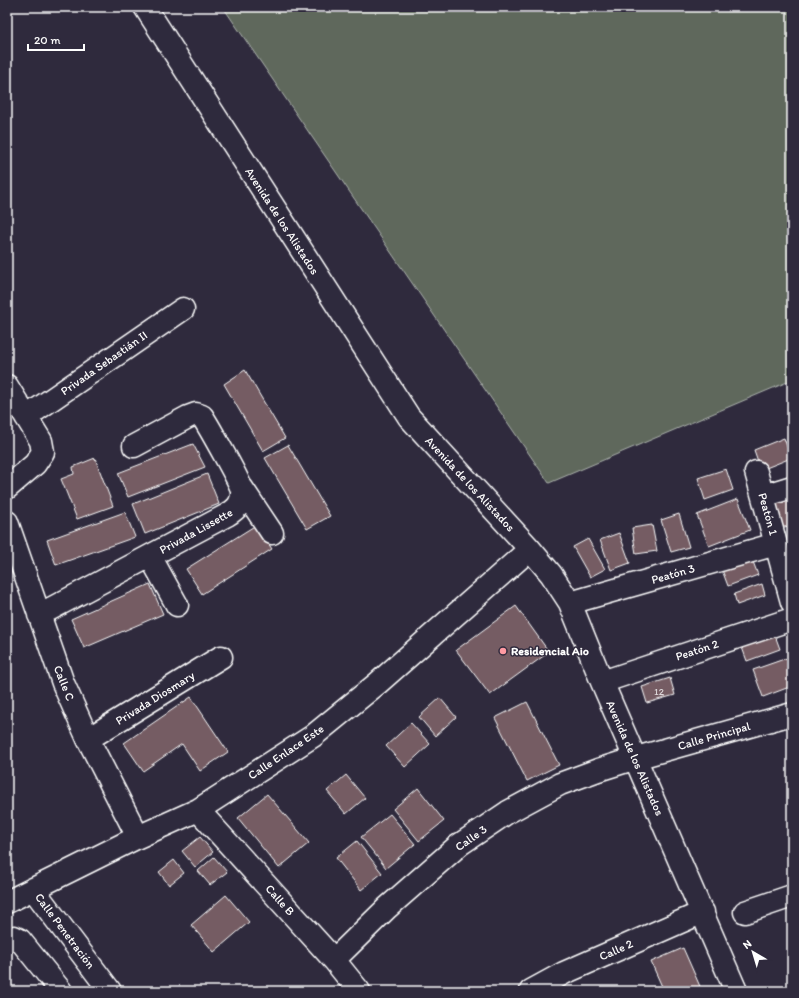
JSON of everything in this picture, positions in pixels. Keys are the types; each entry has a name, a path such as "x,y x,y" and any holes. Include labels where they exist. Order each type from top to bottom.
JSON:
{"street":[{"name":"Avenida de los Alistados","path":"145,7 409,418 530,549 551,574 570,604 602,682 736,991"},
{"name":"Privada Sebastián II","path":"26,417 182,309"},
{"path":"7,386 41,441 43,452 35,464 7,488"},
{"path":"134,446 188,417 196,414 202,416 242,488 272,533"},
{"name":"Peatón 1","path":"756,472 792,602"},
{"path":"763,496 792,487"},
{"name":"Privada Lissette","path":"39,614 227,516 236,510 241,503 242,488"},
{"name":"Calle C","path":"7,522 63,684 88,740 138,837"},
{"name":"Peatón 3","path":"570,604 776,544"},
{"name":"Calle Enlace Este","path":"7,902 138,837 198,810 313,736 378,683 530,549"},
{"path":"150,556 177,605"},
{"name":"Peatón 2","path":"602,682 792,619"},
{"name":"Privada Diosmary","path":"88,740 221,657"},
{"name":"Calle Principal","path":"636,758 792,714"},
{"name":"Calle 3","path":"334,960 387,908 459,845 478,832 508,812 560,784 636,758"},
{"name":"Calle B","path":"198,810 334,960 359,991"},
{"name":"Calle Penetración","path":"33,889 110,991"},
{"path":"745,912 792,896"},
{"name":"Calle 2","path":"531,991 564,973 702,912"},
{"path":"7,941 14,937 20,940 61,991"}],"green space":[{"path":"223,7 792,7 792,380 549,483"}],"building":[{"path":"245,370 285,438 263,451 224,384"},
{"path":"784,438 791,458 761,470 754,450"},
{"path":"193,444 205,467 128,497 118,473"},
{"path":"288,445 330,516 307,529 265,458"},
{"path":"95,458 113,506 77,519 61,479 74,474 73,467"},
{"path":"726,469 733,490 705,500 698,478"},
{"path":"207,474 219,504 145,534 133,504"},
{"path":"787,495 792,513 792,525 777,529 768,500"},
{"path":"738,499 750,530 709,546 697,515"},
{"path":"125,512 135,537 56,565 47,540"},
{"path":"679,514 689,547 671,552 661,520"},
{"path":"256,525 272,549 202,594 186,569"},
{"path":"652,525 657,551 636,554 632,528"},
{"path":"619,533 630,563 611,570 600,540"},
{"path":"588,539 605,569 590,577 573,547"},
{"path":"752,559 758,575 728,586 722,570"},
{"path":"150,584 163,614 84,648 71,619"},
{"path":"762,584 765,595 737,605 734,594"},
{"name":"Residencial Aio","path":"516,606 549,652 490,695 456,650"},
{"path":"773,630 780,649 747,661 740,642"},
{"path":"790,657 792,662 792,686 763,697 753,670"},
{"path":"670,678 675,695 647,703 642,687"},
{"path":"191,697 228,752 200,771 182,744 143,771 124,743"},
{"path":"440,698 456,717 435,736 419,717"},
{"path":"527,702 559,765 527,781 495,718"},
{"path":"411,723 430,744 405,767 386,746"},
{"path":"346,775 365,798 346,814 327,791"},
{"path":"418,788 444,821 419,841 393,809"},
{"path":"267,794 309,843 279,868 238,818"},
{"path":"390,814 415,844 386,868 361,837"},
{"path":"200,837 213,852 195,867 182,851"},
{"path":"357,841 382,873 361,890 336,858"},
{"path":"214,857 227,872 210,885 198,871"},
{"path":"174,860 184,873 169,885 159,872"},
{"path":"226,895 249,922 214,952 191,925"},
{"path":"683,948 702,991 664,991 651,962"}],"place":[{"name":"Residencial Aio","path":"503,651"}]}
